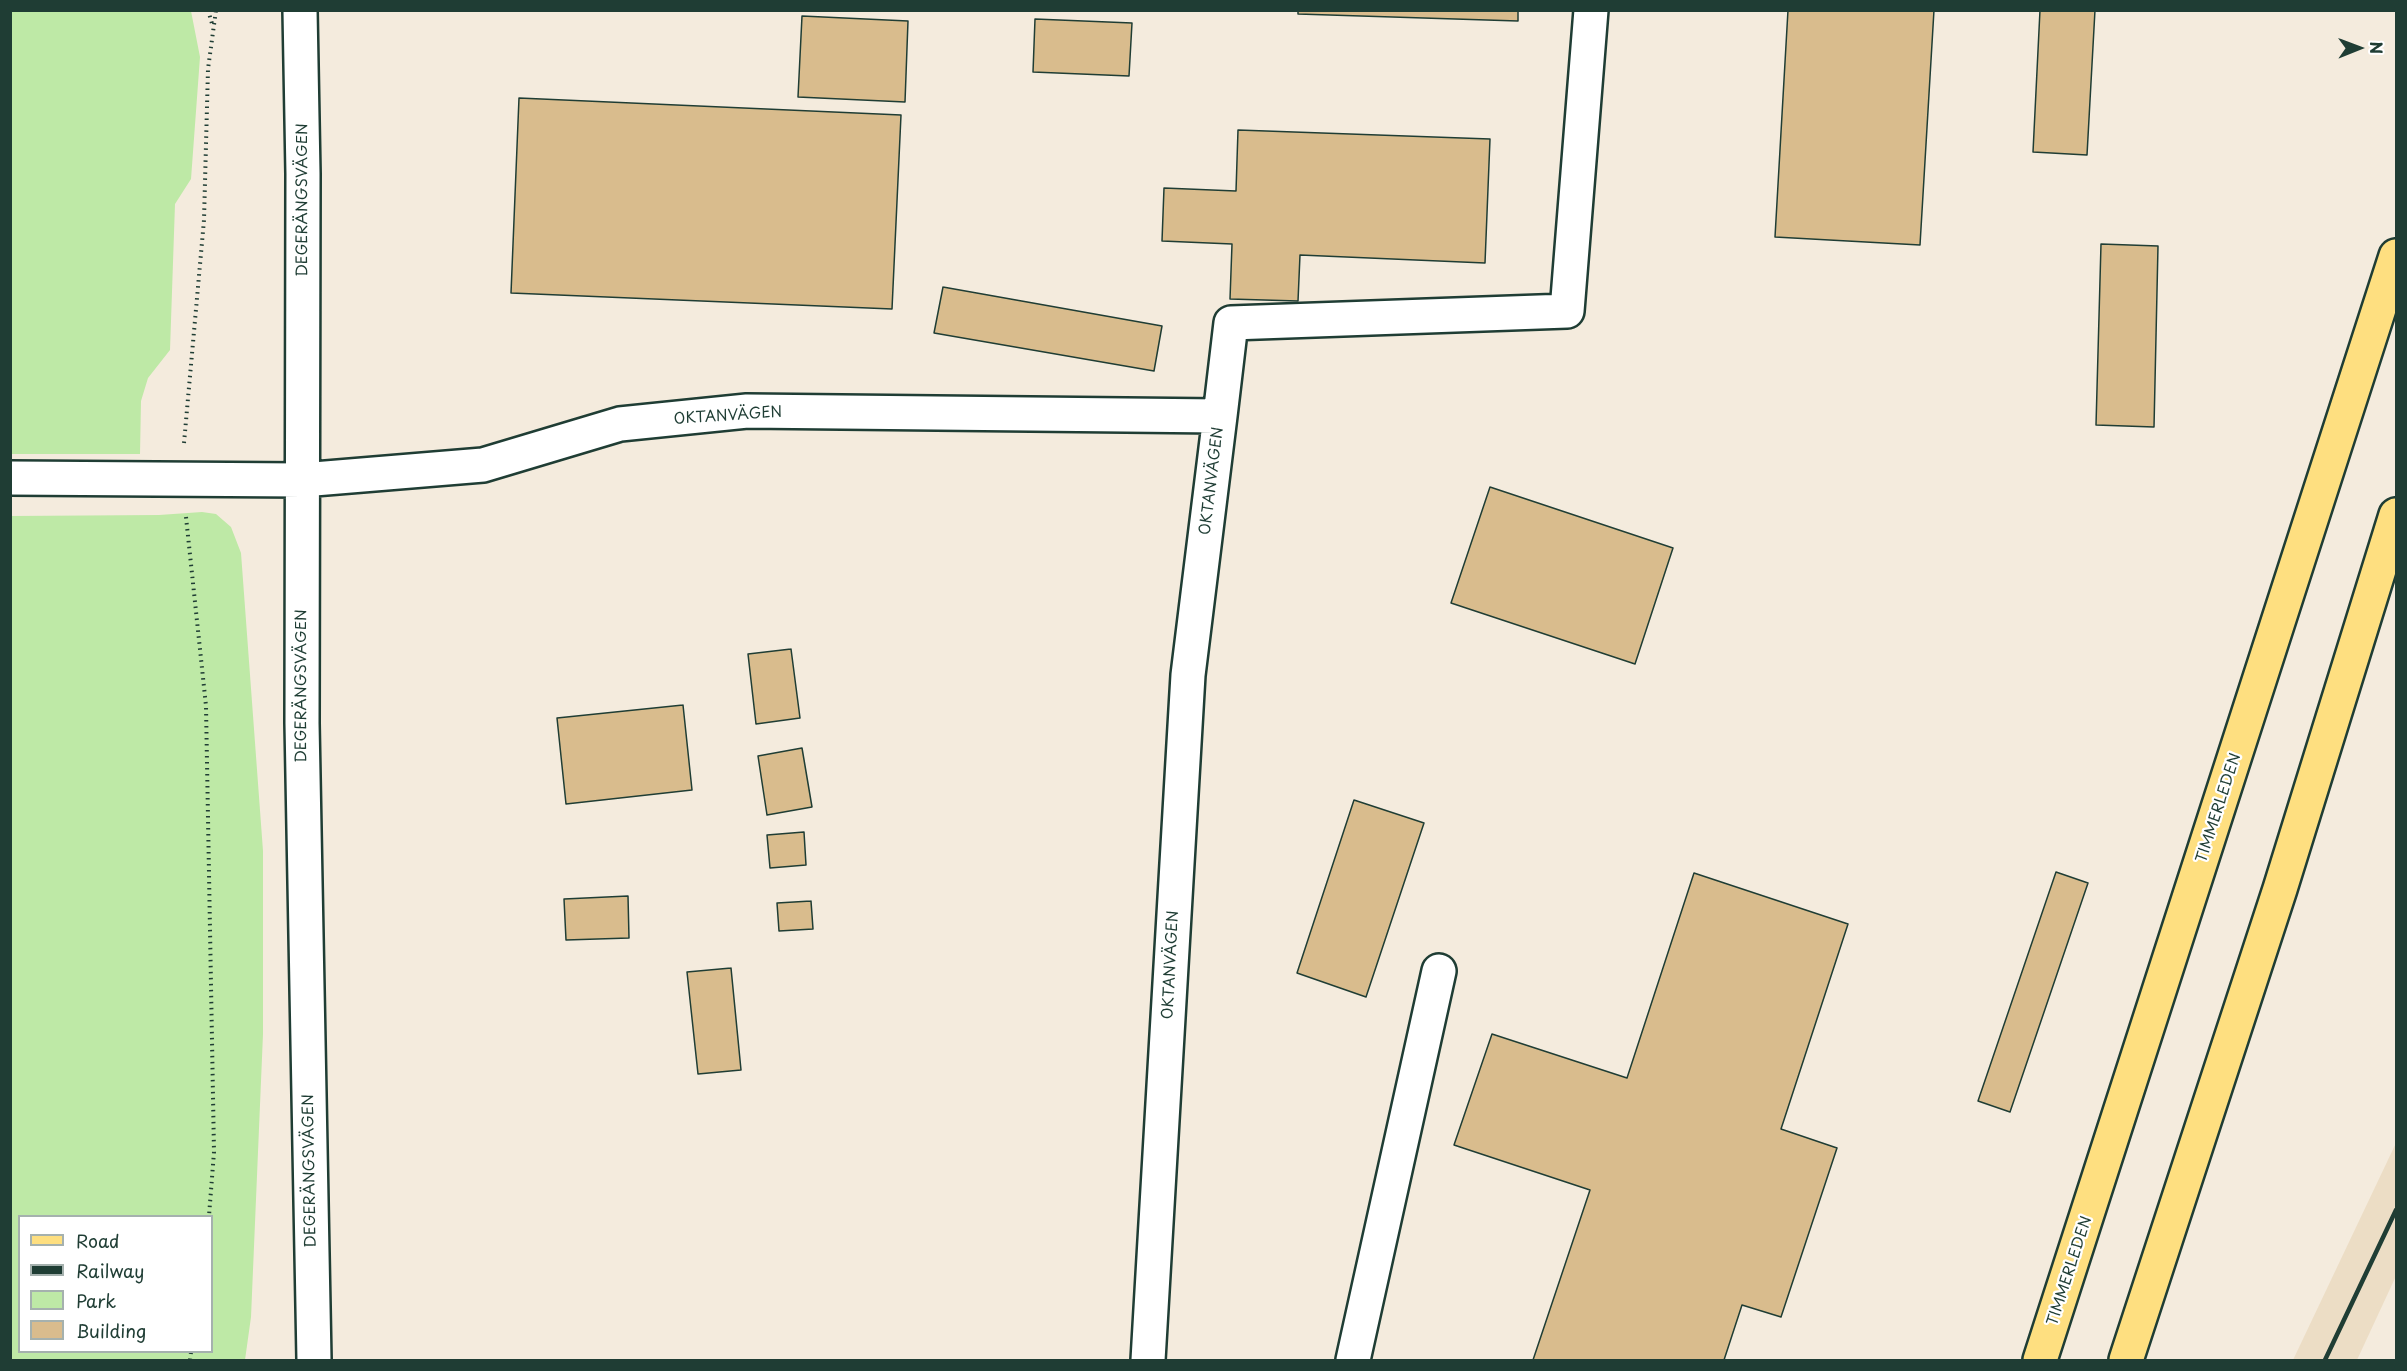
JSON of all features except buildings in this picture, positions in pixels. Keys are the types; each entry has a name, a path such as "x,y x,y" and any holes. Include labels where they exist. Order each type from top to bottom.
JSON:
{"main road":[{"name":"TIMMERLEDEN","path":"2040,1360 2397,256"},
{"path":"2126,1360 2280,889 2397,515"}],"street":[{"name":"DEGERÄNGSVÄGEN","path":"300,10 303,174 302,734 314,1360"},
{"path":"1220,416 1231,323 1567,311 1591,10"},
{"name":"OKTANVÄGEN","path":"10,478 302,480 483,465 620,424 747,411 1220,416 1188,675 1148,1360"},
{"path":"1353,1360 1439,971"}],"path":[{"path":"208,10 213,27"},
{"path":"209,1215 214,1152 207,706 185,512 184,444 204,220 208,69 216,10"}],"shaded area":[{"path":"2396,1143 2396,1276 2357,1360 2293,1360"}],"green space":[{"path":"11,10 191,11 200,57 191,179 175,204 170,350 148,378 141,401 140,454 11,454"},
{"path":"202,512 216,514 231,527 241,553 263,851 263,1034 251,1317 245,1360 11,1360 11,516 159,515"}],"railway":[{"path":"2325,1360 2396,1210"}]}
